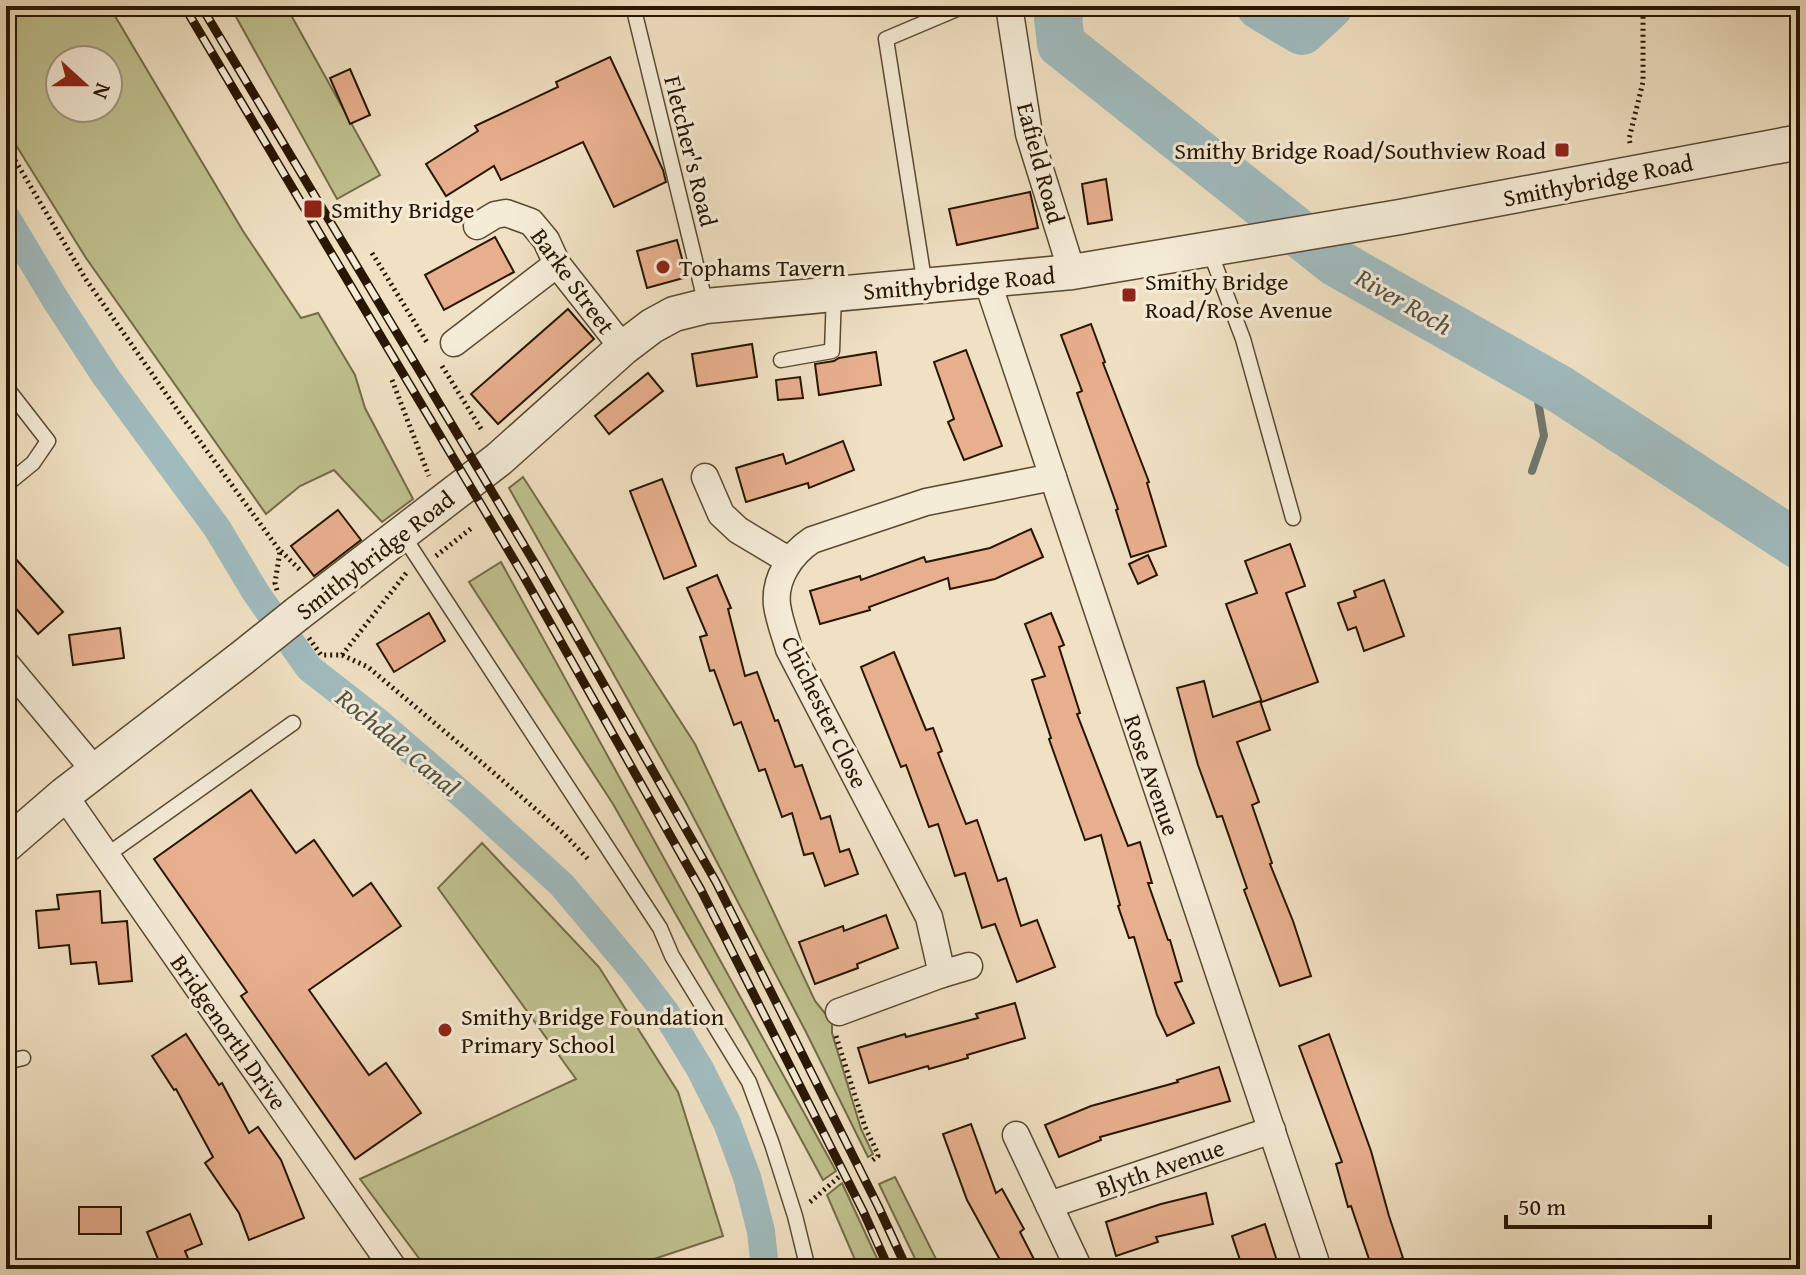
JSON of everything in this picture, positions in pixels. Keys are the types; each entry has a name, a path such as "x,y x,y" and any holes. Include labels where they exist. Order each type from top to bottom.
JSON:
{"street":[{"name":"Eafield Road","path":"1009,6 1029,134 1072,272"},
{"name":"Smithybridge Road","path":"6,845 64,795 499,459 623,348 674,314 706,306 1072,272 1400,217 1800,142"},
{"name":"Barke Street","path":"477,226 495,215 506,213 531,222 546,240 557,264 623,348"},
{"path":"454,343 557,264"},
{"name":"Rose Avenue","path":"987,280 1318,1269"},
{"path":"705,477 721,514 738,530 788,560 812,540 926,502 1053,477"},
{"name":"Chichester Close","path":"788,560 776,603 789,649 929,917 942,974"},
{"path":"6,664 96,772"},
{"name":"Bridgenorth Drive","path":"64,795 394,1269"},
{"path":"839,1012 969,966"},
{"name":"Blyth Avenue","path":"1049,1205 1272,1130"},
{"path":"1016,1135 1079,1269"}],"lane":[{"name":"Fletcher's Road","path":"633,6 706,306"},
{"path":"925,286 886,39 964,6"},
{"path":"1209,249 1243,339 1293,518"},
{"path":"781,360 832,351 834,294"},
{"path":"6,387 48,441 33,463 6,485"},
{"path":"402,534 660,928 672,956 749,1082 795,1216 808,1269"},
{"path":"107,855 293,723"},
{"path":"6,1062 23,1058"}],"path":[{"path":"1634,173 1629,139 1643,82 1643,6"},
{"path":"392,380 440,505"},
{"path":"446,550 473,527"},
{"path":"280,551 306,577"},
{"path":"342,655 407,573 423,564"},
{"path":"839,1012 835,1032 865,1127 878,1156 870,1162"},
{"path":"795,1216 840,1176"}],"green space":[{"path":"6,6 109,6 243,231 301,318 318,313 355,375 365,408 413,499 382,522 334,470 300,486 266,514 86,258 6,129"},
{"path":"230,6 286,6 380,175 337,199"},
{"path":"523,477 695,744 815,1001 832,1022 832,1033 861,1129 873,1154 868,1157 686,803 509,488"},
{"path":"501,562 836,1171 823,1180 613,804 469,582"},
{"path":"482,843 599,967 678,1092 723,1236 624,1269 427,1269 360,1179 576,1079 438,888"},
{"path":"895,1177 941,1269 920,1269 879,1184"},
{"path":"842,1183 882,1269 859,1269 827,1195"}],"building":[{"path":"610,57 666,182 614,207 583,142 501,180 494,166 446,196 426,164 478,131 475,126 558,87 556,82"},
{"path":"350,69 370,115 350,124 330,78"},
{"path":"1106,179 1112,220 1088,224 1082,184"},
{"path":"1030,192 1038,228 957,245 949,209"},
{"path":"495,237 514,272 444,310 425,275"},
{"path":"677,240 687,277 647,288 637,251"},
{"path":"568,309 594,339 498,424 471,394"},
{"path":"1091,324 1149,482 1166,546 1131,557 1118,509 1077,393 1082,391 1061,335"},
{"path":"752,344 757,377 697,386 692,354"},
{"path":"966,350 1002,446 964,460 948,422 954,419 934,362"},
{"path":"876,352 881,385 819,395 815,364"},
{"path":"648,373 663,391 609,434 595,416"},
{"path":"800,377 803,398 778,400 776,380"},
{"path":"843,441 854,470 809,488 808,483 746,502 736,468 783,454 786,464"},
{"path":"662,479 696,566 664,579 630,491"},
{"path":"338,510 361,540 314,576 291,546"},
{"path":"1031,529 1043,557 995,579 950,589 948,578 869,607 870,610 820,624 810,591 860,576 861,580 924,557 926,562 990,548"},
{"path":"1290,544 1305,586 1286,593 1318,682 1262,702 1226,604 1257,593 1245,561"},
{"path":"6,548 63,612 38,634 6,597"},
{"path":"1148,555 1157,575 1138,584 1129,564"},
{"path":"717,575 731,608 728,609 745,676 757,672 795,767 802,765 821,819 830,816 840,852 849,849 858,874 825,886 813,853 804,855 792,813 782,817 765,769 759,771 741,722 734,725 714,670 710,671 700,637 707,635 687,588"},
{"path":"1384,580 1404,636 1364,651 1356,627 1348,630 1338,603 1356,597 1354,591"},
{"path":"429,613 445,641 394,672 377,644"},
{"path":"1051,613 1064,645 1059,647 1080,713 1077,714 1128,846 1140,842 1152,883 1148,883 1182,981 1175,983 1194,1023 1167,1036 1157,1015 1134,937 1129,938 1118,906 1101,835 1085,840 1049,739 1032,680 1045,676 1025,624"},
{"path":"120,628 124,658 73,665 69,635"},
{"path":"894,652 926,730 933,728 942,751 938,753 966,824 977,820 998,881 1006,878 1021,926 1037,920 1055,967 1017,982 995,924 982,928 965,873 955,876 938,824 929,827 906,765 901,767 861,667"},
{"path":"1204,681 1213,717 1260,701 1270,730 1237,742 1259,802 1252,805 1270,864 1311,976 1280,986 1244,890 1247,888 1222,816 1217,817 1198,765 1177,688"},
{"path":"251,790 296,853 314,840 353,896 371,883 401,926 309,990 369,1075 386,1063 421,1113 355,1159 241,996 247,992 154,859"},
{"path":"100,891 102,923 127,921 132,981 99,984 96,962 71,964 69,945 39,948 36,911 59,909 57,895"},
{"path":"886,915 898,948 857,964 858,968 815,984 799,942 843,926 844,931"},
{"path":"1015,1003 1025,1038 967,1055 968,1058 869,1083 858,1048 978,1018 976,1014"},
{"path":"186,1034 219,1085 222,1083 249,1133 258,1127 281,1160 304,1218 249,1240 239,1213 205,1163 213,1157 176,1089 152,1056"},
{"path":"1329,1034 1371,1151 1403,1258 1372,1268 1351,1206 1348,1207 1336,1164 1342,1162 1299,1046"},
{"path":"1219,1067 1230,1101 1100,1137 1101,1140 1059,1157 1045,1125 1091,1106"},
{"path":"971,1124 996,1193 1002,1189 1024,1229 1020,1232 1039,1269 1005,1269 967,1200 943,1134"},
{"path":"1206,1193 1213,1224 1156,1237 1158,1242 1116,1256 1106,1222"},
{"path":"79,1207 121,1207 121,1234 79,1234"},
{"path":"190,1214 202,1244 185,1251 190,1263 176,1269 162,1269 147,1232"},
{"path":"1265,1224 1278,1264 1262,1269 1243,1269 1232,1236"}],"waterway":[{"name":"River Roch","path":"1061,6 1058,17 1061,44 1335,262 1561,390 1800,546"},
{"name":"River Roch","path":"1260,6 1302,31 1329,6"},
{"name":"Rochdale Canal","path":"6,217 106,377 217,528 256,593 309,668 377,721 562,885 666,1013 700,1069 727,1123 747,1177 761,1231 765,1269"},
{"path":"1532,471 1544,436 1538,401 1541,381"}],"railway":[{"path":"184,6 523,575 701,890 864,1213 889,1269"},
{"path":"201,6 537,567 716,882 907,1269"}],"place":[{"name":"Smithy Bridge Road/Southview Road","path":"1562,150"},
{"name":"Smithy Bridge","path":"313,209"},
{"name":"Tophams Tavern","path":"663,267"},
{"name":"Smithy Bridge Road/Rose Avenue","path":"1129,295"},
{"name":"Smithy Bridge Foundation Primary School","path":"445,1030"}]}
